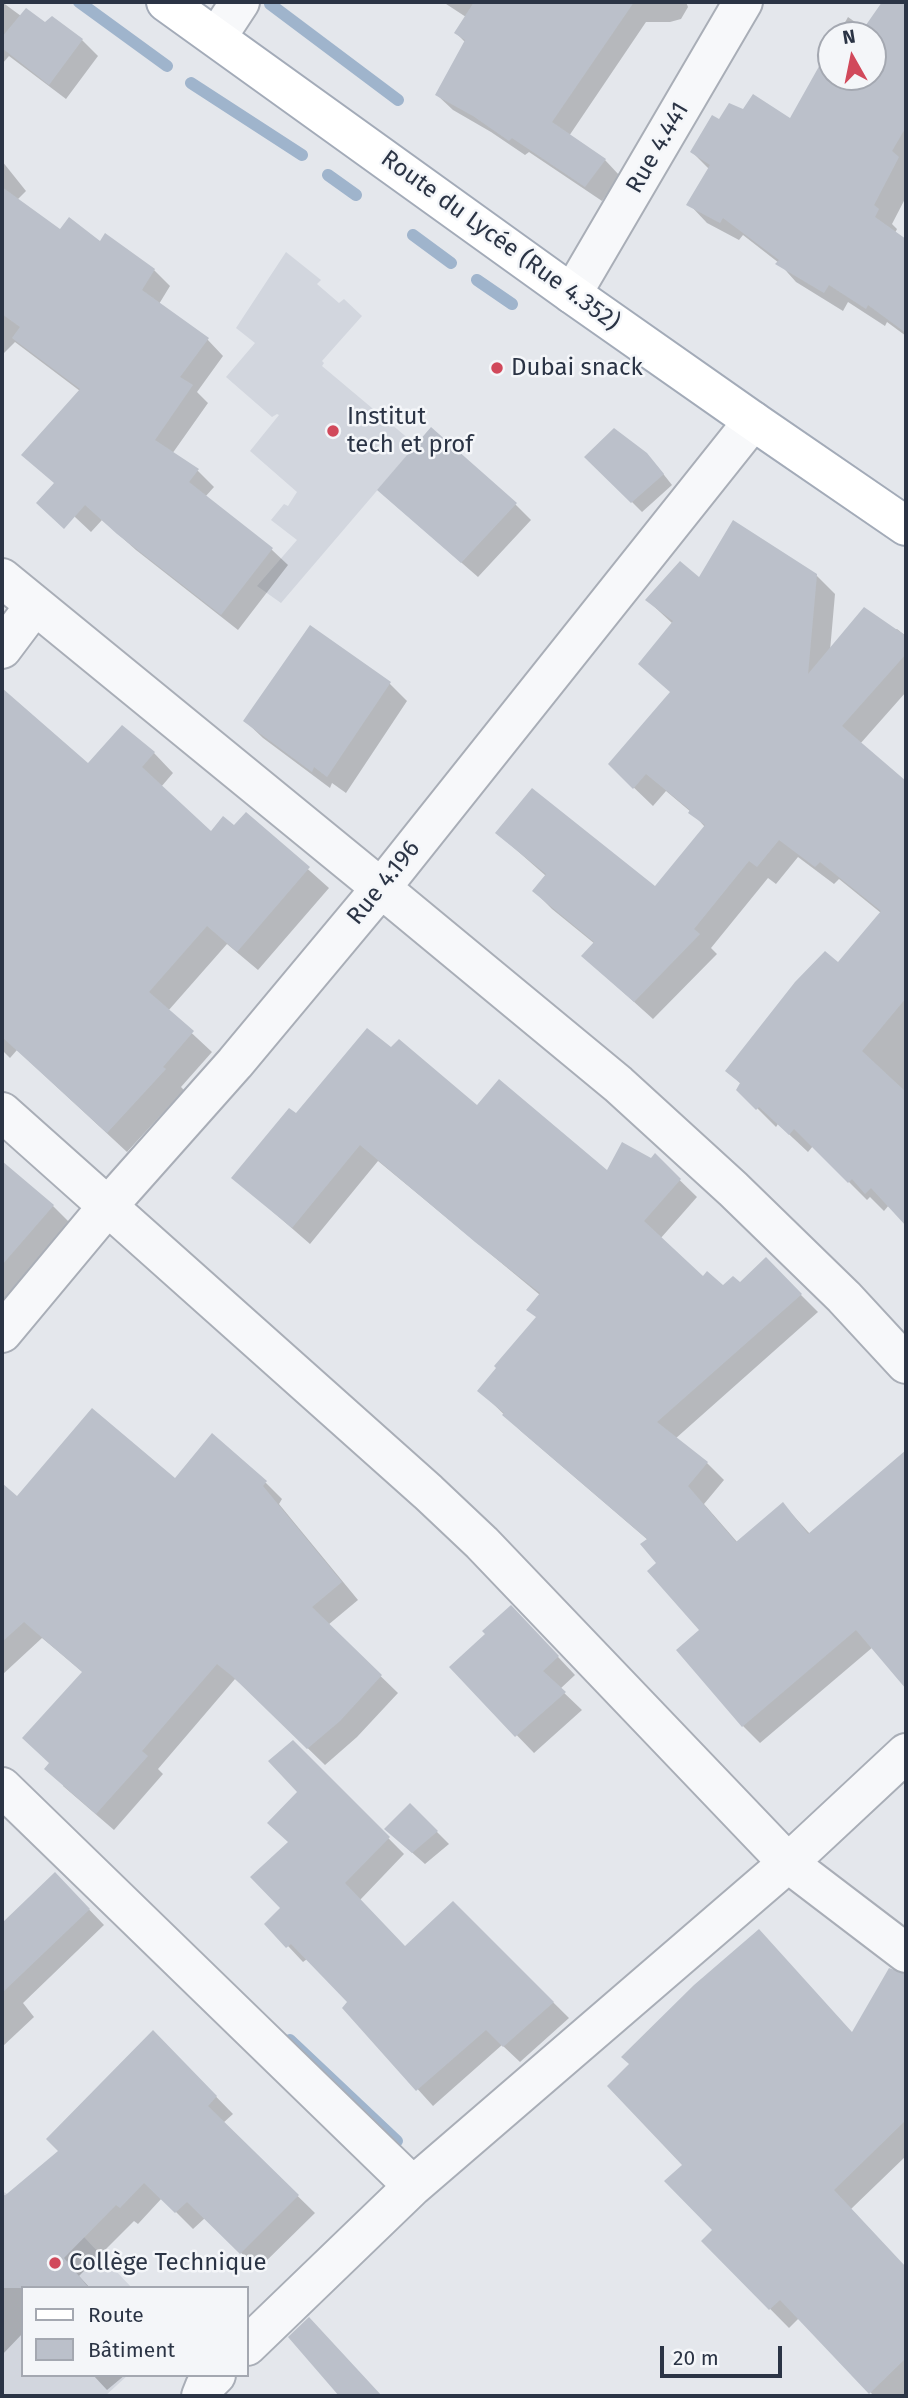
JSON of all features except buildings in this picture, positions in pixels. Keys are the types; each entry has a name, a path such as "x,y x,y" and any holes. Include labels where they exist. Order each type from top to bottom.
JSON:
{"main road":[{"name":"Route du Lycée (Rue 4.352)","path":"166,2 572,293 906,526"}],"street":[{"path":"217,37 240,2"},
{"name":"Rue 4.441","path":"572,293 743,2"},
{"name":"Rue 4.196","path":"2,1333 107,1207 235,1063 381,888 753,421"},
{"path":"2,578 618,1084 733,1189 844,1297 906,1364"},
{"path":"2,649 35,606"},
{"path":"2,1112 482,1543 788,1863 906,1953"},
{"path":"248,2345 413,2186 788,1863 906,1753"},
{"path":"2,1787 413,2186"},
{"path":"201,2396 205,2386 214,2377"}],"shaded area":[{"name":"Institut tech et prof","path":"286,252 321,280 317,284 339,303 344,299 362,316 322,361 322,366 416,445 281,603 257,586 297,540 271,520 284,504 288,506 297,492 250,451 279,415 272,417 226,377 255,343 236,328"},
{"name":"Collège Technique","path":"2,2191 84,2237 130,2286 21,2286 21,2377 126,2377 105,2396 2,2396"}],"waterway":[{"path":"79,2 167,66"},
{"path":"270,4 398,100"},
{"path":"191,83 302,155"},
{"path":"328,175 356,195"},
{"path":"413,235 451,263"},
{"path":"477,280 512,304"},
{"path":"290,2040 397,2141"}],"place":[{"name":"Dubai snack","path":"497,368"},
{"name":"Institut tech et prof","path":"333,431"},
{"name":"Collège Technique","path":"55,2263"}]}
